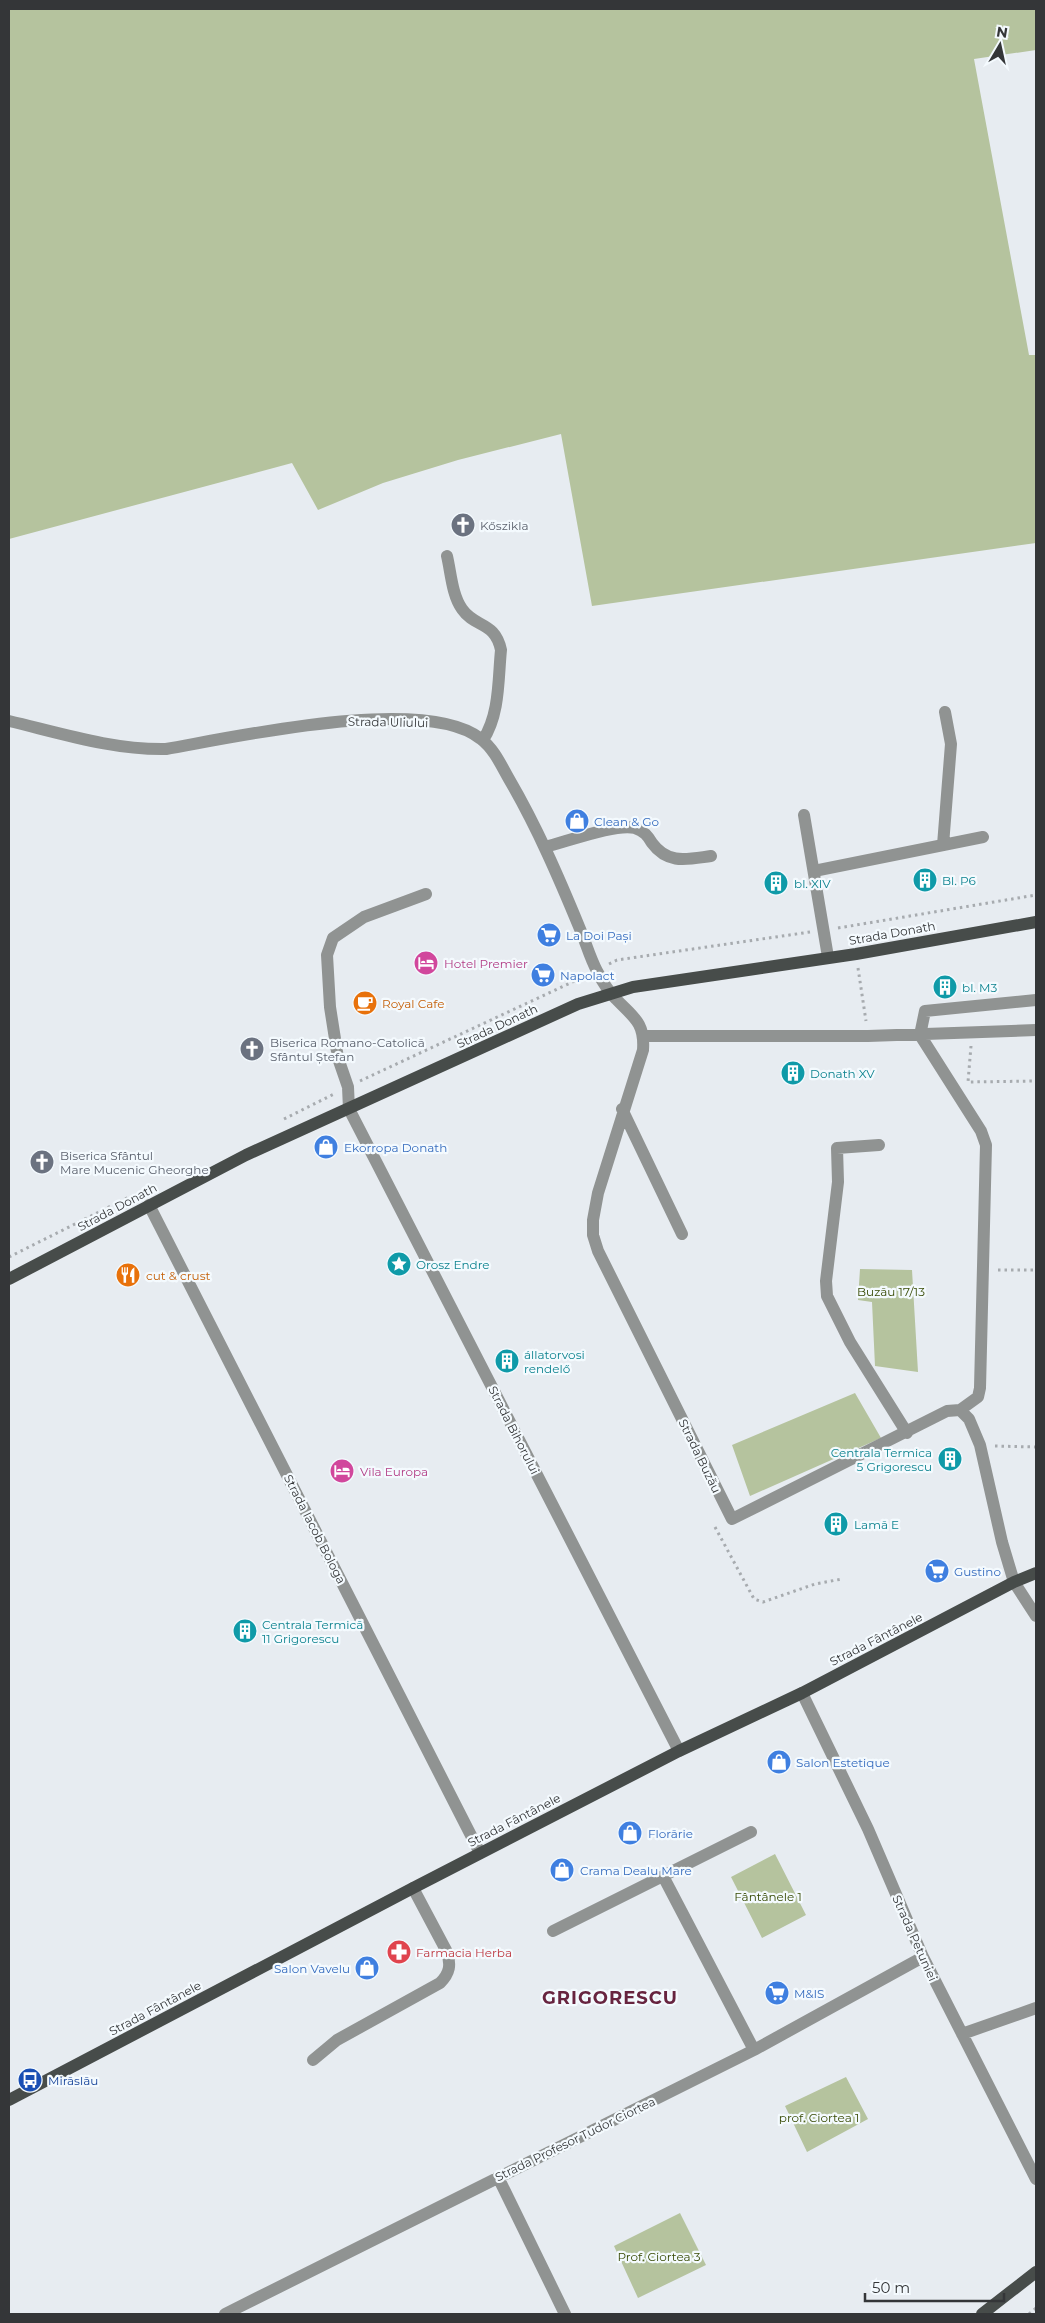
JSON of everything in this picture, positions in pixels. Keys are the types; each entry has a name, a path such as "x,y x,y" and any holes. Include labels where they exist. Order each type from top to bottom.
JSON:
{"main road":[{"name":"Strada Donath","path":"9,1279 246,1155 578,1004 633,987 828,958 1036,922"},
{"name":"Strada Fântânele","path":"9,2100 679,1751 802,1693 1014,1582 1036,1573"},
{"path":"982,2314 1036,2272"}],"street":[{"path":"447,556 457,600 463,611 492,630 499,639 501,650 494,717 483,740"},
{"path":"943,845 951,744 945,712"},
{"name":"Strada Uliului","path":"9,721 126,748 146,750 166,749 330,721 379,719 417,721 458,726 470,731 483,740 494,753 523,802 545,847 597,971 611,993"},
{"path":"804,815 828,958"},
{"path":"545,847 616,828 635,828 645,833 664,856 676,860 711,856"},
{"path":"814,871 983,837"},
{"path":"349,1109 348,1087 338,1058 330,1007 326,955 333,938 364,917 426,894"},
{"path":"611,993 637,1021 644,1036 920,1035 1036,1030"},
{"path":"1036,1000 925,1012 920,1035 981,1131 986,1146 980,1388 978,1397 960,1410 969,1419 980,1445 1002,1542 1014,1582 1036,1616"},
{"name":"Strada Buzău","path":"644,1036 643,1050 622,1109 598,1193 593,1220 593,1235 598,1251 732,1519 907,1433 947,1411 960,1410"},
{"name":"Strada Bihorului","path":"349,1109 679,1751"},
{"path":"622,1109 682,1234"},
{"path":"879,1145 837,1148 838,1182 826,1281 827,1296 850,1342 907,1433"},
{"name":"Strada Iacob Bologa","path":"149,1205 480,1854"},
{"name":"Strada Petuniei","path":"802,1693 868,1829 922,1957 1036,2179"},
{"path":"554,1931 751,1832"},
{"path":"663,1876 754,2050"},
{"path":"313,2060 337,2040 440,1983 447,1976 450,1968 447,1952 413,1888"},
{"name":"Strada Profesor Tudor Ciortea","path":"225,2314 754,2050 922,1957"},
{"path":"962,2034 1036,2008"},
{"path":"498,2177 565,2314"}],"path":[{"path":"858,968 866,1016"},
{"path":"972,1033 968,1082 1036,1081"},
{"path":"983,1270 1036,1270"},
{"path":"980,1445 1036,1447"},
{"path":"715,1527 754,1600 763,1602 815,1584 842,1579"},
{"path":"1029,2314 1036,2308"}],"green space":[{"path":"9,9 1036,9 1036,50 974,59 1029,355 1036,355 1036,543 592,606 561,434 458,460 383,483 318,510 292,463 9,539"},
{"name":"Buzău 17/13","path":"860,1269 912,1270 918,1372 875,1366 872,1302 858,1300"},
{"path":"855,1393 881,1438 750,1496 732,1445"},
{"name":"Fântânele 1","path":"775,1854 806,1915 762,1938 731,1877"},
{"name":"prof. Ciortea 1","path":"846,2077 868,2119 807,2152 785,2106"},
{"name":"Prof. Ciortea 3","path":"680,2213 706,2265 638,2298 614,2246"}],"place":[{"name":"Kőszikla","path":"463,525"},
{"name":"Clean & Go","path":"577,821"},
{"name":"Bl. P6","path":"925,880"},
{"name":"bl. XIV","path":"776,883"},
{"name":"La Doi Pași","path":"549,935"},
{"name":"Hotel Premier","path":"426,963"},
{"name":"Napolact","path":"543,975"},
{"name":"bl. M3","path":"945,987"},
{"name":"Royal Cafe","path":"365,1003"},
{"name":"Biserica Romano-Catolică Sfântul Ștefan","path":"252,1049"},
{"name":"Donath XV","path":"793,1073"},
{"name":"Ekorropa Donath","path":"326,1147"},
{"name":"Biserica Sfântul Mare Mucenic Gheorghe","path":"42,1162"},
{"name":"Orosz Endre","path":"399,1264"},
{"name":"cut & crust","path":"128,1275"},
{"name":"állatorvosi rendelő","path":"507,1361"},
{"name":"Centrala Termica 5 Grigorescu","path":"950,1459"},
{"name":"Vila Europa","path":"342,1471"},
{"name":"Lamă E","path":"836,1524"},
{"name":"Gustino","path":"937,1571"},
{"name":"Centrala Termică 11 Grigorescu","path":"245,1631"},
{"name":"Salon Estetique","path":"779,1762"},
{"name":"Florărie","path":"630,1833"},
{"name":"Crama Dealu Mare","path":"562,1870"},
{"name":"Farmacia Herba","path":"399,1952"},
{"name":"Salon Vavelu","path":"367,1968"},
{"name":"M&IS","path":"777,1993"},
{"name":"Mirăslău","path":"30,2080"}],"district":[{"name":"GRIGORESCU","path":"610,1998"}]}
